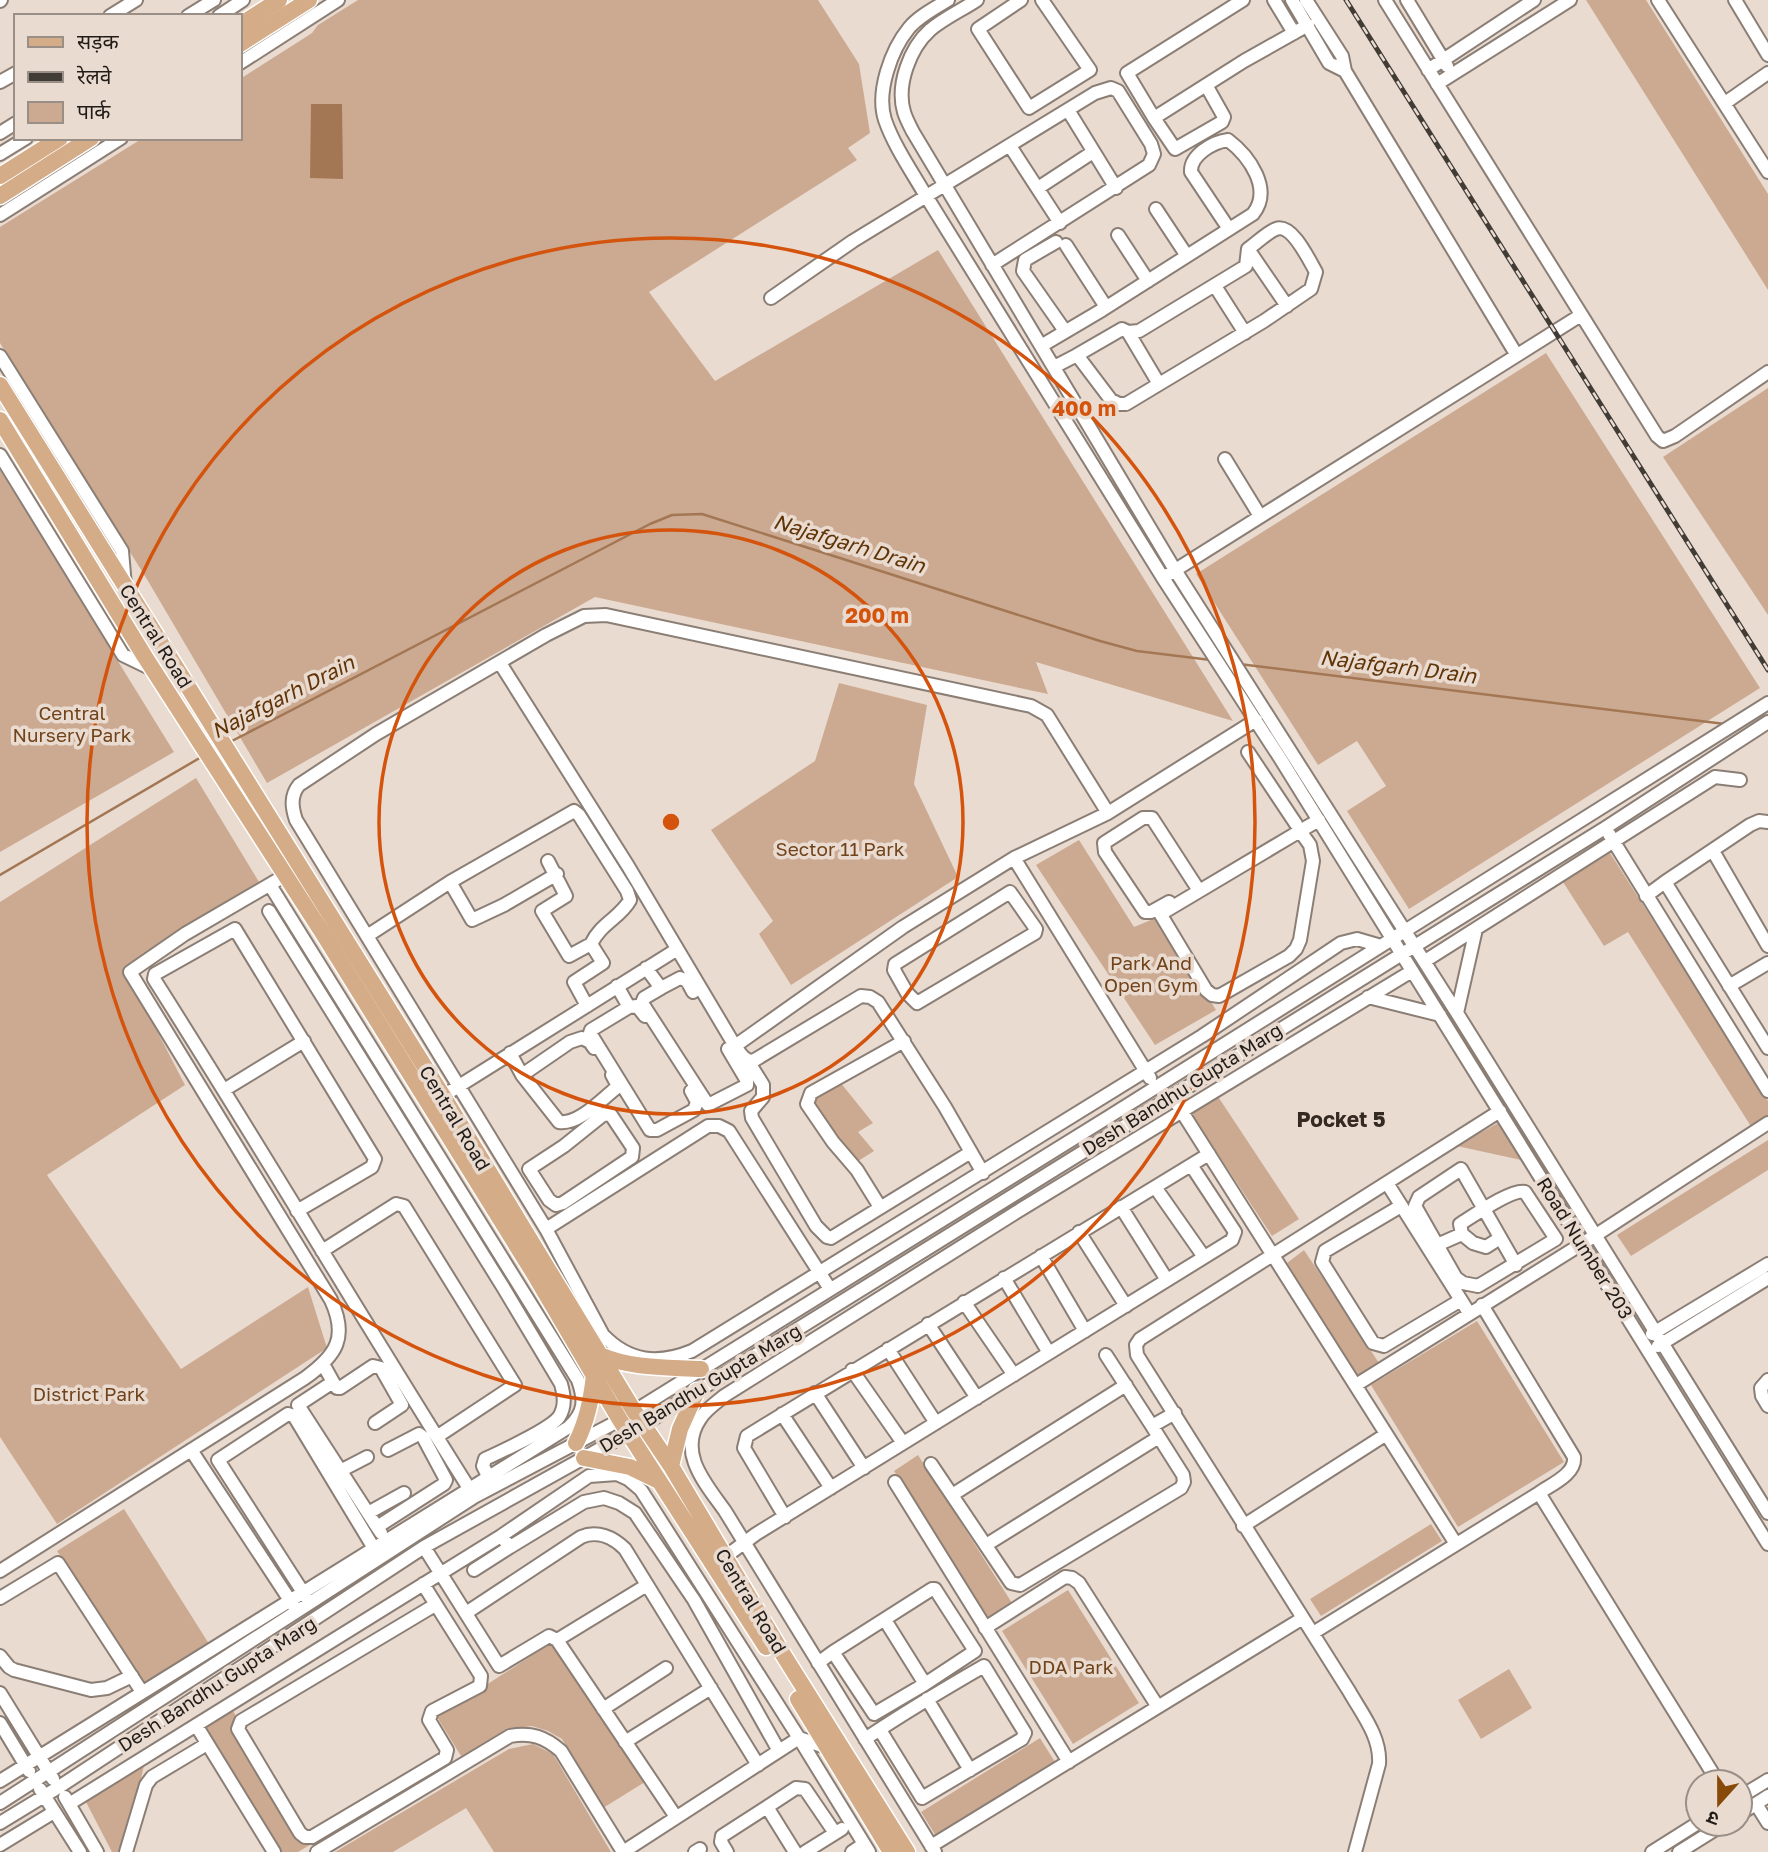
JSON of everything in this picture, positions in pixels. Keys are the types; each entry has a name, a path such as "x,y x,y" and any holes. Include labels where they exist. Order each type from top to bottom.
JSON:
{"main road":[{"path":"242,23 279,0"},
{"path":"242,43 309,0"},
{"path":"0,176 57,140"},
{"path":"0,196 88,140"},
{"name":"Central Road","path":"0,386 443,1096 600,1355 627,1421"},
{"name":"Central Road","path":"0,420 153,669 286,875 533,1272 594,1376 627,1421 891,1852"},
{"path":"600,1355 638,1367 701,1369"},
{"path":"576,1443 590,1404 594,1376"},
{"path":"671,1466 680,1429 697,1391"},
{"name":"Central Road","path":"627,1421 643,1425 671,1466 783,1656 907,1852"},
{"path":"584,1458 630,1467 662,1482"}],"street":[{"path":"113,14 136,0"},
{"path":"191,14 214,0"},
{"path":"222,14 243,0"},
{"path":"242,62 338,0"},
{"name":"Road Number 203","path":"948,0 919,18 909,28 892,59 883,90 882,108 886,122 926,196 1163,578 1316,816 1386,942 1400,953 1440,1015 1768,1544"},
{"name":"Road Number 203","path":"978,0 929,31 907,67 903,110 913,132 1175,570 1425,961 1768,1513"},
{"path":"1021,0 978,29 1029,108 1090,70 1042,0"},
{"path":"1206,85 1221,110 1224,117 1222,122 1175,149 1127,73 1243,0"},
{"path":"1274,0 1294,33"},
{"path":"1292,0 1329,63 1345,71"},
{"path":"1306,0 1342,56 1345,71 1516,355"},
{"path":"1385,0 1651,429 1663,441 1675,436 1768,372"},
{"path":"1407,0 1452,75"},
{"path":"1428,70 1534,0"},
{"path":"1437,85 1570,0"},
{"path":"1658,0 1768,172"},
{"path":"1735,0 1768,55"},
{"path":"1154,118 1308,25"},
{"path":"1725,103 1768,73"},
{"path":"771,298 853,241 1095,93 1111,88 1118,91 1151,144 1154,154 1149,165 992,265"},
{"path":"1068,110 1116,188"},
{"path":"0,155 23,140"},
{"path":"0,215 118,140"},
{"path":"1041,345 1106,307 1253,214 1261,201 1256,173 1237,146 1228,140 1220,141 1193,158 1190,165 1191,172 1229,229"},
{"path":"1010,146 1060,223"},
{"path":"1038,188 1093,152"},
{"path":"1156,209 1187,256"},
{"path":"1054,366 1122,330 1139,331 1214,286 1246,266 1248,249 1276,229 1284,228 1291,232 1316,272 1311,289 1287,306 1126,404 1111,400 1077,355"},
{"path":"1118,235 1148,281"},
{"path":"1065,331 1023,271 1025,260 1061,244 1106,307"},
{"path":"1248,249 1287,306"},
{"path":"1214,286 1245,333"},
{"path":"1163,578 1581,315"},
{"path":"1128,332 1159,384"},
{"path":"0,356 122,551 125,586"},
{"path":"0,455 123,654 153,669"},
{"path":"1225,459 1260,516"},
{"path":"1108,813 1047,715 1031,705 606,615 584,616 546,635 376,734 296,789 292,808 296,820 546,1229 603,1335 615,1348 652,1360 674,1358 692,1351 1146,1071 1341,943 1357,939 1386,942"},
{"path":"500,663 628,866 735,1046 763,1085 762,1097 751,1111 752,1118 816,1226 831,1238 971,1152"},
{"path":"1405,931 1768,703"},
{"path":"735,1046 903,928 1014,858 1108,813 1256,720"},
{"path":"1414,945 1605,828 1768,722"},
{"path":"1248,752 1298,827 1310,845 1313,861 1300,940 1296,949 1289,956 1219,996 1212,995 1161,915 1298,827 1316,816"},
{"path":"1425,961 1715,777 1740,780"},
{"path":"366,936 450,881 574,811 627,891 630,900 626,907 596,933 591,944 569,956 541,911 566,896 548,860"},
{"path":"1104,843 1143,818 1152,818 1196,886"},
{"path":"1646,896 1750,825 1759,821 1768,822"},
{"path":"1089,822 1104,843 1105,852 1145,912 1151,912 1298,827"},
{"path":"1605,828 1768,1091"},
{"path":"1713,851 1768,946"},
{"path":"1014,858 1156,1087"},
{"path":"450,881 472,920 557,874"},
{"path":"0,1571 323,1364 334,1352 339,1337 340,1319 331,1300 130,972 185,934 286,875"},
{"path":"1010,892 1036,929 1035,933 920,1003 907,993 894,970 895,964 1010,892 1029,883"},
{"path":"1665,883 1768,1048"},
{"path":"269,911 561,1384 564,1406 558,1418 485,1460 482,1466 491,1481 579,1418 583,1395 571,1369 270,885"},
{"path":"319,896 338,888"},
{"path":"297,1211 375,1163 235,929 155,974 154,979 224,1090 297,1211 472,1493"},
{"path":"1457,1013 1476,929"},
{"name":"Desh Bandhu Gupta Marg","path":"0,1823 424,1547 584,1458 627,1421 701,1369 1405,931"},
{"path":"591,944 603,963 574,982 591,1036 650,1130 657,1130 694,1110 697,1102 640,1008 628,1007 591,1030"},
{"name":"Desh Bandhu Gupta Marg","path":"643,1425 1414,945"},
{"path":"443,1096 676,950"},
{"path":"1729,986 1768,963"},
{"path":"646,968 661,988"},
{"path":"1303,1618 933,1849 725,1511 698,1472 691,1457 692,1437 700,1418 724,1396 1412,971"},
{"path":"680,978 687,981 747,1080 745,1087 711,1105 705,1103 642,1003 644,998 661,988 680,978"},
{"path":"320,993 333,986"},
{"path":"617,986 628,1007"},
{"path":"748,1061 753,1061 861,996 870,997 877,1002 904,1041 983,1173"},
{"path":"1368,997 1440,1015"},
{"path":"510,1053 522,1075 559,1122 565,1123 578,1117 618,1086 590,1042 582,1038 570,1042 522,1075"},
{"path":"224,1090 304,1041"},
{"path":"880,1207 858,1170 817,1120 807,1104 807,1098 811,1093 904,1041"},
{"path":"1171,1095 1274,1254 1385,1435 1457,1544"},
{"path":"1355,1852 1379,1764 1380,1749 1349,1691 1137,1354 1136,1345 1140,1339 1500,1111"},
{"path":"514,1178 608,1114 634,1152 632,1157 556,1205 549,1200 529,1169"},
{"path":"1356,1385 1596,1235 1768,1123"},
{"path":"546,1229 708,1126 719,1126 729,1131 830,1289"},
{"path":"423,1159 436,1150"},
{"path":"785,1517 744,1448 747,1436 1209,1154"},
{"path":"725,1557 744,1542 1233,1240 1235,1232 1191,1165"},
{"path":"1516,1265 1461,1169 1415,1202 1415,1210 1456,1278 1470,1285 1483,1284 1516,1265 1573,1228"},
{"path":"1387,1183 1469,1313"},
{"path":"1155,1186 1204,1257"},
{"path":"1500,1238 1486,1247 1473,1243 1462,1234 1460,1224 1516,1191 1525,1192 1556,1239"},
{"path":"322,1251 396,1204 404,1206 502,1360 515,1385 438,1436"},
{"path":"1401,1206 1325,1251 1322,1262 1373,1343 1384,1346 1461,1300"},
{"path":"1121,1207 1167,1280"},
{"path":"1079,1232 1126,1306"},
{"path":"1437,1245 1462,1234"},
{"path":"1041,1256 1085,1331"},
{"path":"1646,1346 1768,1264"},
{"path":"1004,1278 1049,1353"},
{"path":"1660,1337 1768,1278"},
{"path":"964,1303 1014,1375"},
{"path":"1312,1633 1572,1471 1574,1457 1482,1306"},
{"path":"929,1324 977,1398"},
{"path":"888,1349 936,1423"},
{"path":"931,1464 1011,1583 1016,1586 1181,1488 1183,1475 1106,1355"},
{"path":"323,1364 337,1388 373,1366 381,1368 402,1405 375,1423"},
{"path":"852,1370 903,1443"},
{"path":"1768,1380 1761,1388 1768,1406"},
{"path":"333,1382 298,1405 390,1545"},
{"path":"952,1495 1126,1385"},
{"path":"816,1393 864,1468"},
{"path":"782,1413 831,1488"},
{"path":"986,1545 1156,1431 1175,1413"},
{"path":"219,1457 291,1414 377,1553"},
{"name":"Desh Bandhu Gupta Marg","path":"35,1781 293,1606 491,1481 627,1421"},
{"path":"377,1527 444,1485 446,1480 419,1434 388,1450"},
{"path":"1243,1526 1385,1435"},
{"path":"208,1439 219,1457 219,1463 307,1597"},
{"path":"0,1781 142,1692 293,1606 191,1450"},
{"path":"340,1471 367,1457"},
{"path":"69,1804 501,1536 589,1476 603,1473 617,1474 641,1490 867,1848 852,1852"},
{"path":"895,1482 1069,1762"},
{"path":"368,1513 404,1493"},
{"path":"1539,1493 1709,1768"},
{"path":"474,1570 584,1502 604,1498 620,1503 635,1513 694,1600 779,1751"},
{"path":"704,1523 725,1511"},
{"path":"463,1609 587,1534 618,1542 761,1763"},
{"path":"501,1536 510,1547"},
{"path":"424,1547 499,1666 549,1636 557,1640 676,1817"},
{"path":"1064,1559 1072,1578"},
{"path":"0,1598 58,1563 142,1692"},
{"path":"833,1652 874,1714 975,1651 988,1633 1065,1577 1072,1578 1079,1583 1158,1707"},
{"path":"423,1584 481,1675 480,1686 429,1715 429,1720 447,1750 445,1758 312,1837 305,1837 300,1833 238,1729 241,1721 435,1605"},
{"path":"557,1640 647,1585"},
{"path":"818,1663 935,1589 975,1651"},
{"path":"694,1600 706,1592"},
{"path":"885,1620 925,1684"},
{"path":"865,1739 1001,1654"},
{"path":"0,1656 14,1670 91,1690 107,1688 132,1676"},
{"path":"880,1730 922,1798 1022,1739 1025,1733 984,1666"},
{"path":"603,1709 666,1668"},
{"path":"211,1688 241,1721"},
{"path":"625,1742 710,1688"},
{"path":"0,1693 97,1852"},
{"path":"927,1699 970,1770"},
{"path":"0,1723 80,1852"},
{"path":"195,1725 274,1852"},
{"path":"317,1852 510,1736 522,1734 537,1735 550,1741 561,1751 623,1852 800,1738"},
{"path":"800,1738 828,1748"},
{"path":"126,1852 146,1785 152,1777 207,1744"},
{"path":"0,1803 35,1781"},
{"path":"727,1852 721,1842 722,1836 796,1788 805,1789 835,1833"},
{"path":"1768,1796 1756,1804 1768,1823"},
{"path":"767,1807 795,1852"},
{"path":"0,1845 54,1812"},
{"path":"805,1852 851,1823"},
{"path":"1651,1852 1684,1832"},
{"path":"1679,1852 1702,1838"}],"green space":[{"path":"358,0 818,0 859,64 870,133 848,148 857,160 649,292 715,381 938,250 1233,721 1036,662 1048,694 595,597 267,783 148,581 0,343 0,227 140,140 242,140 242,78 312,33 318,25"},
{"path":"1586,0 1646,0 1768,194 1768,290"},
{"path":"1546,353 1760,688 1409,909 1347,811 1386,786 1357,741 1318,765 1196,574"},
{"path":"1768,388 1768,615 1663,457"},
{"name":"Central Nursery Park","path":"0,470 174,752 0,852"},
{"name":"Sector 11 Park","path":"839,683 927,705 914,784 958,877 791,985 759,934 773,921 711,830 815,761"},
{"name":"District Park","path":"196,778 259,882 126,971 185,1085 47,1175 181,1369 308,1287 327,1348 57,1524 0,1437 0,902"},
{"name":"Park And Open Gym","path":"1079,840 1134,927 1158,917 1216,1010 1155,1045 1036,865"},
{"path":"1610,853 1768,1101 1768,1118 1752,1128 1628,932 1604,946 1563,882"},
{"path":"840,1082 873,1123 858,1132 874,1151 852,1165 802,1102"},
{"path":"1217,1095 1299,1219 1272,1236 1190,1112"},
{"path":"1498,1123 1521,1160 1457,1146"},
{"path":"1768,1140 1768,1170 1631,1256 1617,1235"},
{"path":"1304,1250 1379,1363 1359,1377 1287,1263"},
{"path":"1477,1321 1564,1462 1458,1527 1371,1385"},
{"path":"918,1455 1012,1603 987,1618 894,1471"},
{"path":"124,1509 211,1647 144,1689 57,1551"},
{"path":"1431,1524 1442,1541 1321,1616 1310,1599"},
{"name":"DDA Park","path":"1068,1590 1139,1703 1073,1744 1002,1631"},
{"path":"554,1641 645,1782 603,1808 562,1739 548,1731 532,1726 518,1728 461,1756 437,1717"},
{"path":"1509,1669 1532,1708 1481,1739 1458,1700"},
{"path":"233,1711 315,1842 298,1852 277,1852 205,1727"},
{"path":"1040,1738 1055,1762 936,1836 921,1812"},
{"path":"533,1744 553,1754 611,1852 494,1852 466,1808 393,1852 335,1852 509,1749"},
{"path":"144,1765 125,1852 112,1852 86,1802"}],"shaded area":[{"path":"311,104 342,104 343,179 310,178"}],"waterway":[{"name":"Najafgarh Drain","path":"230,742 672,515 702,514 1137,651 1211,660"},
{"name":"Najafgarh Drain","path":"1239,664 1725,724"},
{"name":"Najafgarh Drain","path":"0,875 203,756"}],"railway":[{"path":"1346,0 1768,670"}],"district":[{"name":"Pocket 5","path":"1341,1120"}]}
